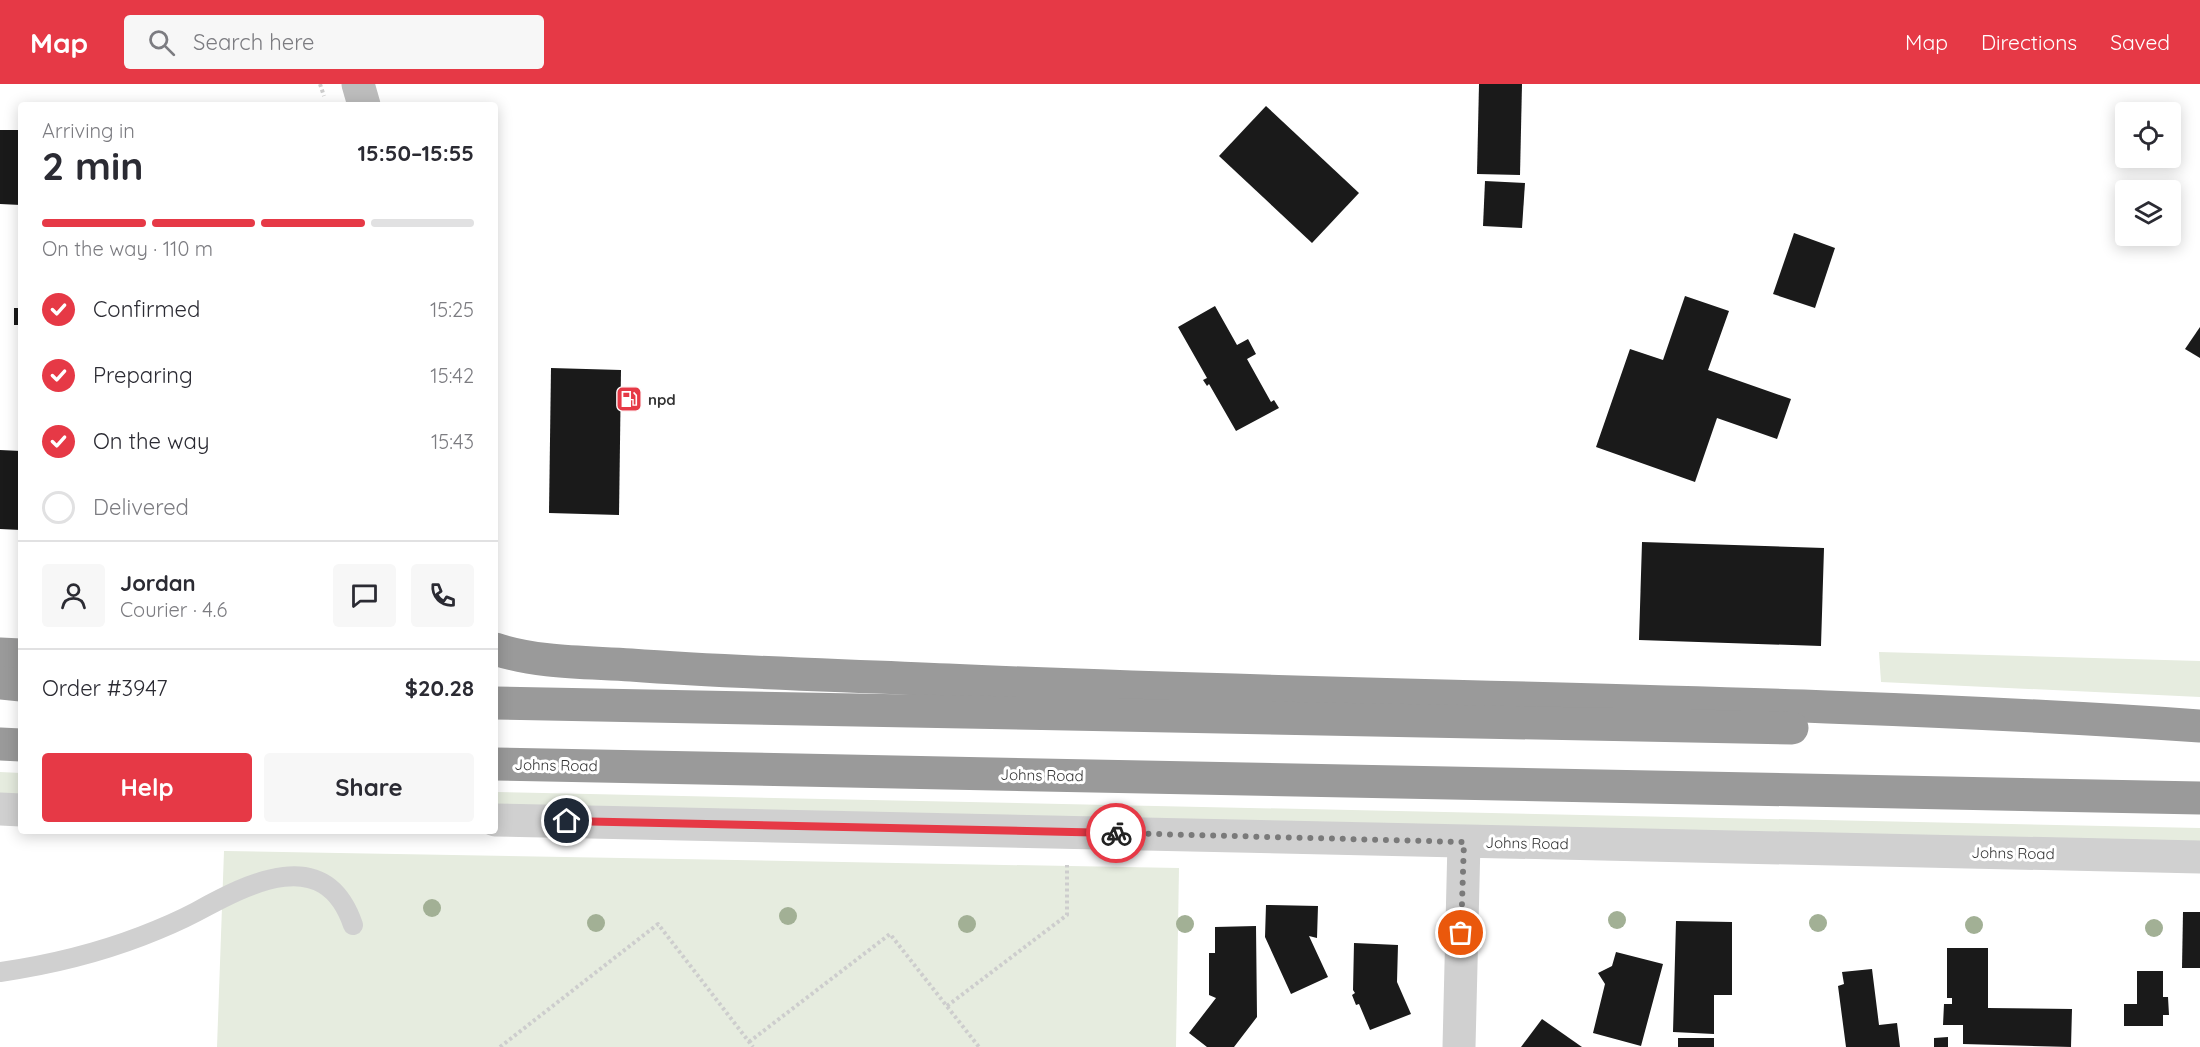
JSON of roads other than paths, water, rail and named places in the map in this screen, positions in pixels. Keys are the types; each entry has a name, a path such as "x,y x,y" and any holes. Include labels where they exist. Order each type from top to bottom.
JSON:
{"highway":[{"path":"498,650 522,658 1186,691 1618,699 2070,717 2200,726"},
{"path":"0,654 18,655"},
{"path":"0,683 18,685"},
{"path":"498,703 2200,736"},
{"path":"0,744 18,745"},
{"name":"Johns Road","path":"498,764 2200,798"}],"street":[{"path":"358,84 363,102"},
{"path":"0,809 18,810"},
{"name":"Johns Road","path":"498,820 2200,857"},
{"path":"1458,1047 1464,842"}],"lane":[{"path":"0,972 50,965 98,951 174,922 260,880 286,877 322,883 338,894 347,907 353,925"}],"place":[{"name":"npd","path":"629,399"}]}
